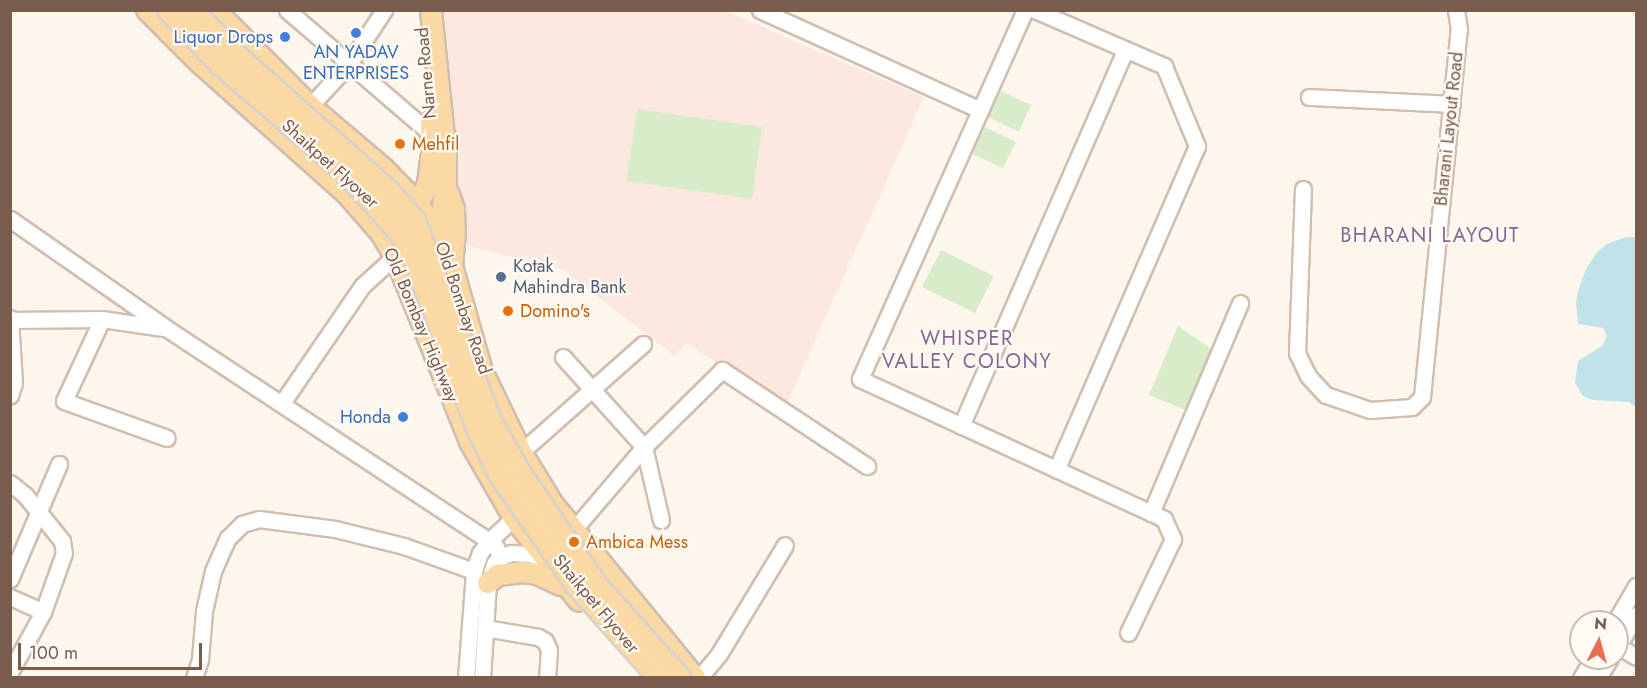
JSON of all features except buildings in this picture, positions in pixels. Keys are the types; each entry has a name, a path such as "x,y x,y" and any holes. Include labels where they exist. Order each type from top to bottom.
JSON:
{"main road":[{"name":"Old Bombay Highway","path":"147,10 199,62 348,194 381,233 394,256 470,442 514,518 544,560 647,678"},
{"name":"Shaikpet Flyover","path":"168,10 221,65 346,173 400,232 416,263 476,426 500,476 577,586 659,678"},
{"name":"Shaikpet Flyover","path":"192,10 243,61 383,185 415,220 491,421 521,474 596,584 680,678"},
{"name":"Old Bombay Road","path":"215,10 310,106 384,169 418,204 434,228 452,266 482,371 521,452 552,503 575,528"},
{"name":"Narne Road","path":"418,204 428,184 431,134 420,10"},
{"name":"Narne Road","path":"430,10 446,156 446,182 442,213 434,228"},
{"path":"446,182 454,210 452,266"},
{"path":"394,256 434,228"},
{"path":"575,528 608,574 697,678"},
{"path":"481,577 523,572 552,579 569,589"}],"street":[{"path":"287,10 348,65 431,134"},
{"path":"760,10 980,110"},
{"path":"1025,10 860,379 1164,519 1173,539 1128,633"},
{"path":"1035,10 1164,66 1197,147 1056,470"},
{"name":"Bharani Layout Road","path":"1303,189 1297,353 1308,376 1326,395 1370,410 1412,407 1422,397 1459,29 1456,10"},
{"path":"310,106 348,65 379,12"},
{"path":"961,426 1125,50"},
{"path":"1309,97 1452,104"},
{"path":"10,219 166,328 489,541 496,547 501,557"},
{"path":"282,403 362,286 394,256"},
{"path":"1151,513 1240,303"},
{"path":"10,395 14,383 11,319 102,319 166,328"},
{"path":"102,319 64,401 167,438"},
{"path":"521,452 643,344"},
{"path":"563,357 644,447 661,520"},
{"path":"575,528 644,447 722,370 867,466"},
{"path":"10,579 59,464"},
{"path":"10,483 38,511 62,541 64,553 43,612 10,672"},
{"path":"482,678 485,628 480,553 489,541 514,518"},
{"path":"194,678 200,659 204,610 213,571 228,538 242,524 259,519 334,529 404,546 481,577 490,573 501,557 511,553 521,553 544,560"},
{"path":"697,678 719,654 785,545"},
{"path":"466,678 481,577"},
{"path":"1622,610 1636,586"},
{"path":"10,597 43,612"},
{"path":"485,628 538,637 545,641 549,650 547,678"}],"shaded area":[{"path":"439,11 726,11 924,97 786,406 686,343 675,356 562,269 464,245 439,64"}],"green space":[{"path":"1001,91 1031,105 1019,132 988,117"},
{"path":"637,109 762,127 752,199 626,181"},
{"path":"985,127 1016,142 1003,168 972,154"},
{"path":"941,250 994,276 975,313 922,287"},
{"path":"1178,326 1213,350 1188,411 1149,395"}],"water":[{"path":"1626,237 1636,237 1636,407 1629,402 1592,400 1583,396 1575,383 1578,361 1602,346 1607,336 1603,328 1578,324 1576,302 1578,291 1586,269 1597,252 1607,244"}],"place":[{"name":"AN YADAV ENTERPRISES","path":"356,33"},
{"name":"Liquor Drops","path":"285,37"},
{"name":"Mehfil","path":"400,144"},
{"name":"Kotak Mahindra Bank","path":"501,277"},
{"name":"Domino's","path":"508,311"},
{"name":"Honda","path":"403,417"},
{"name":"Ambica Mess","path":"574,542"}],"district":[{"name":"BHARANI LAYOUT","path":"1430,235"},
{"name":"WHISPER VALLEY COLONY","path":"967,350"}]}
